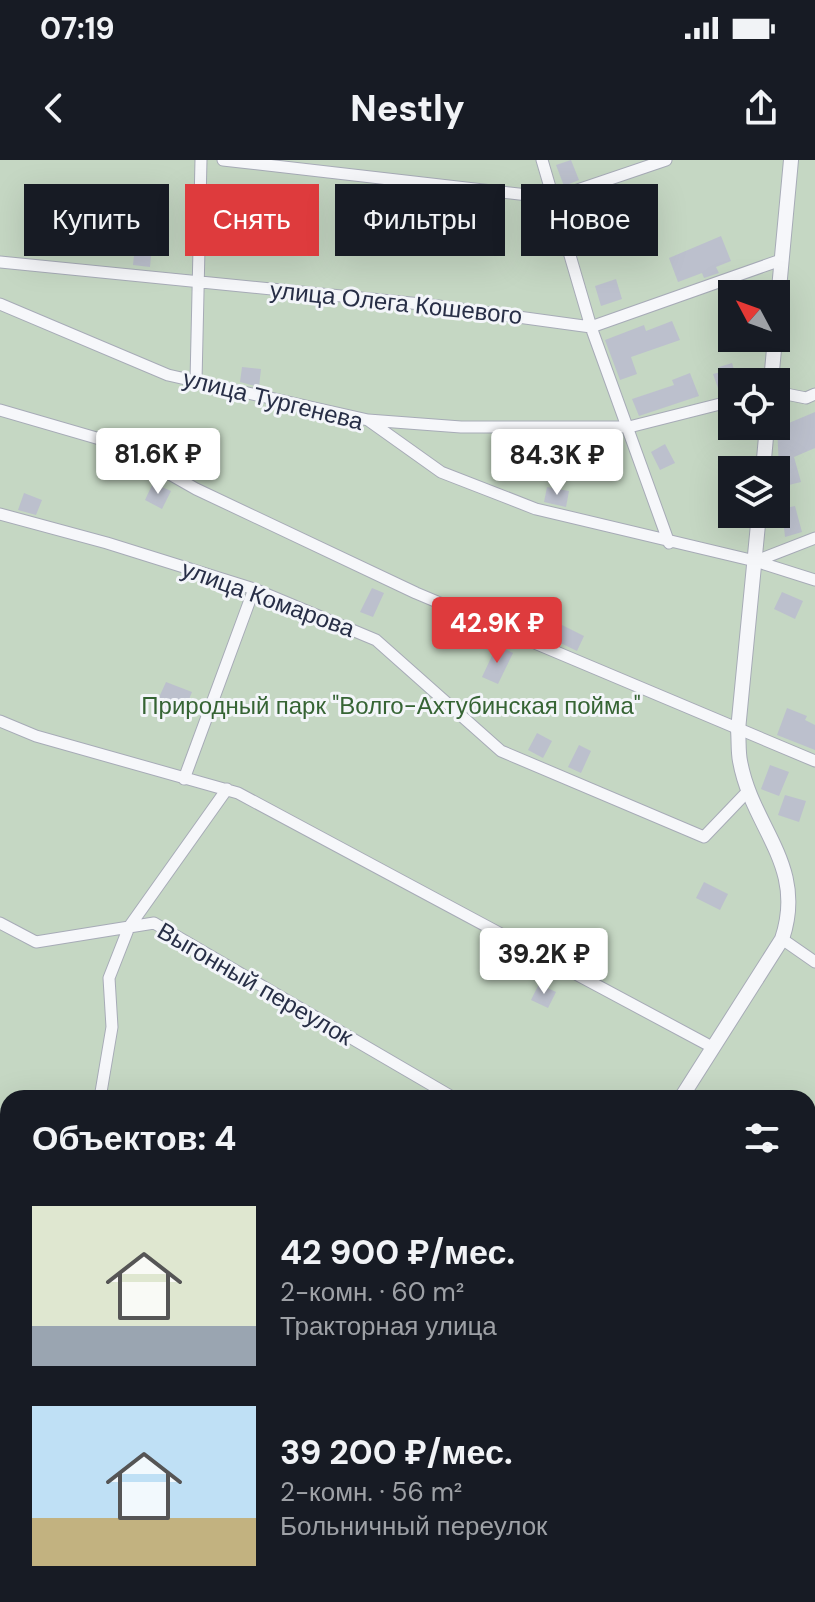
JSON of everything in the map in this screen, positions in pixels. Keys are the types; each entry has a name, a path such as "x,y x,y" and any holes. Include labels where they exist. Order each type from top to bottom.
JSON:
{"street":[{"path":"196,381 201,160"},
{"path":"223,160 521,194"},
{"path":"542,160 550,184"},
{"path":"595,184 666,160"},
{"path":"779,280 791,160"},
{"path":"571,256 591,327 669,543"},
{"name":"улица Олега Кошевого","path":"0,262 431,305 591,327 781,260"},
{"name":"улица Тургенева","path":"0,304 168,375 368,420 441,472 536,509 755,561 815,580"},
{"path":"790,395 806,398 815,394"},
{"path":"368,420 461,427 629,427 718,405"},
{"path":"0,410 117,444 196,489 416,593 815,761"},
{"name":"улица Комарова","path":"0,514 107,543 254,589 376,640 501,751 704,837 749,790"},
{"path":"686,1090 782,939 790,914 790,891 740,762 738,730 758,528"},
{"path":"755,561 815,538"},
{"path":"184,779 254,589"},
{"path":"0,721 36,736 227,789 712,1047"},
{"path":"101,1090 112,1027 109,978 129,927 227,789"},
{"name":"Выгонный переулок","path":"0,923 36,942 154,923 440,1090"},
{"path":"782,939 815,962"}],"green space":[{"name":"Природный парк \"Волго-Ахтубинская пойма\"","path":"0,160 815,160 815,1090 0,1090"}],"building":[{"path":"571,160 579,180 563,184 556,165"},
{"path":"721,236 731,261 716,267 719,273 704,278 702,273 678,282 669,258"},
{"path":"134,256 151,256 150,267 133,265"},
{"path":"616,279 622,299 601,306 595,286"},
{"path":"672,321 680,340 631,357 637,374 620,380 605,340 644,325 646,331"},
{"path":"732,363 734,368 719,368"},
{"path":"242,367 261,369 259,387 240,382"},
{"path":"690,373 699,396 639,416 632,399 674,385 672,380"},
{"path":"815,412 815,448 794,457 801,482 790,485 790,456 778,456 778,440 790,440 790,423"},
{"path":"665,444 675,463 660,470 651,452"},
{"path":"153,483 171,491 162,509 145,500"},
{"path":"547,487 569,491 566,507 544,502"},
{"path":"24,493 42,500 36,515 18,510"},
{"path":"795,506 802,532 785,537 784,528 790,528 790,507"},
{"path":"372,588 384,593 373,617 360,612"},
{"path":"782,592 803,601 795,619 774,609"},
{"path":"554,621 584,636 577,651 546,636"},
{"path":"497,645 513,653 498,684 482,677"},
{"path":"166,682 192,692 182,717 155,706"},
{"path":"787,708 807,716 805,720 815,725 815,750 777,735"},
{"path":"537,733 552,741 543,758 528,750"},
{"path":"579,745 591,751 581,773 568,767"},
{"path":"770,765 789,772 779,796 761,789"},
{"path":"785,795 806,801 799,822 778,815"},
{"path":"704,882 728,894 720,910 696,898"},
{"path":"539,984 556,992 548,1008 531,1000"}]}
